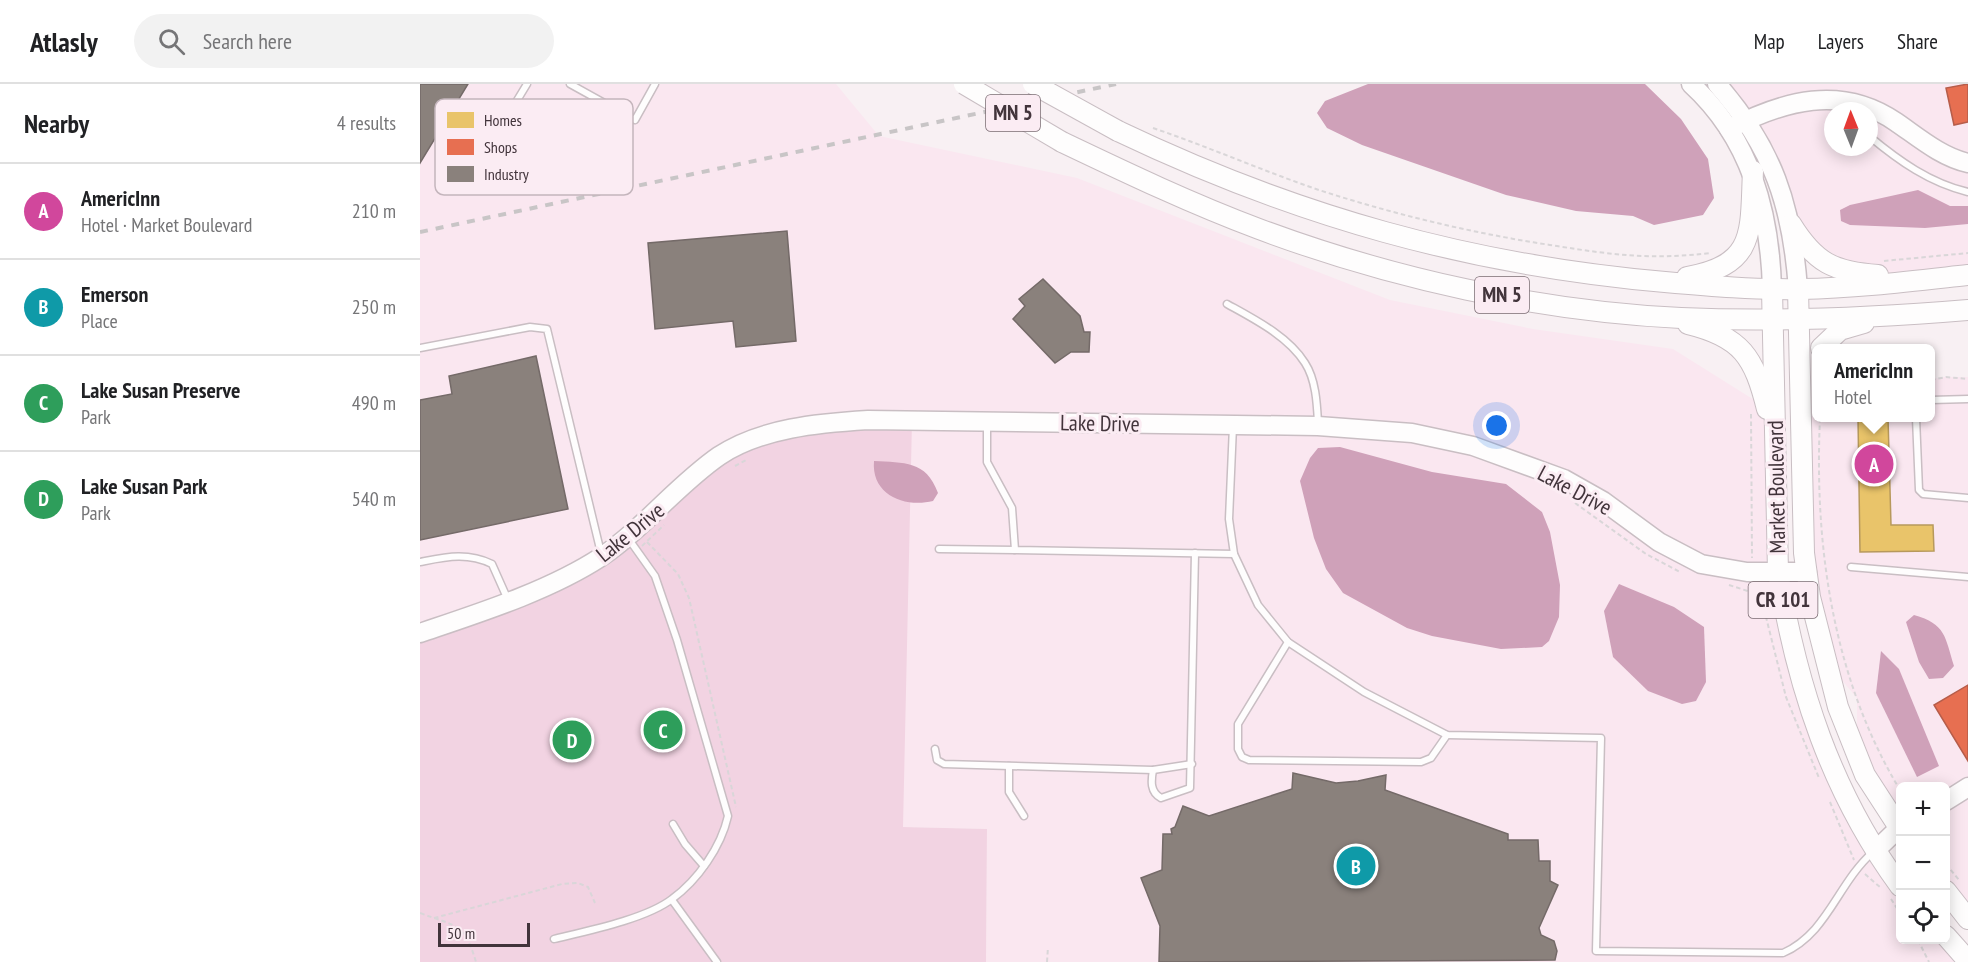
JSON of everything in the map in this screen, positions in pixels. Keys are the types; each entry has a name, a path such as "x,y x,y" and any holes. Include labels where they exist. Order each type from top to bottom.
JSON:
{"main road":[{"name":"MN 5","path":"964,84 1062,142 1203,207 1336,255 1490,293 1650,315 1799,319 1968,310"},
{"name":"MN 5","path":"1033,84 1118,131 1249,189 1371,230 1493,259 1560,270 1647,280 1772,289 1798,289 1968,274"},
{"path":"1647,280 1696,276 1722,268 1735,259 1747,239 1750,226 1753,171"},
{"path":"1791,224 1802,241 1821,261 1843,271 1947,277"},
{"name":"Market Boulevard","path":"1772,289 1778,572 1785,615 1803,684 1830,766 1875,851 1896,880"},
{"name":"Market Boulevard","path":"1798,289 1799,319 1811,420 1807,572 1822,651 1838,707 1865,775 1896,822"},
{"path":"1650,315 1718,333 1743,349 1761,386 1776,442"},
{"path":"1825,344 1840,330 1869,321 1905,315"},
{"path":"1954,888 1968,919"},
{"path":"1950,941 1968,961"}],"street":[{"name":"Market Boulevard","path":"1691,84 1729,129 1753,171 1764,217 1772,289"},
{"name":"Market Boulevard","path":"1717,84 1755,132 1779,185 1791,224 1798,289"},
{"path":"1729,129 1767,110 1797,101 1833,100 1839,102"},
{"path":"1878,114 1887,115 1942,153 1968,164"},
{"name":"Lake Drive","path":"420,633 578,571 602,556 632,544 719,456 748,441 818,423 868,420 1318,426 1412,433 1473,446 1564,479 1603,501 1659,542 1701,564 1754,572 1807,572"},
{"path":"1950,798 1968,787"},
{"path":"1875,851 1896,832"}],"lane":[{"path":"518,99 527,84"},
{"path":"570,84 597,99"},
{"path":"633,119 635,120 655,84"},
{"path":"1878,143 1905,164 1946,187 1968,192"},
{"path":"1227,304 1255,319 1289,345 1306,363 1312,379 1318,426"},
{"path":"420,348 530,327 547,328 602,556"},
{"path":"1935,400 1968,399"},
{"path":"987,422 987,462 1012,508 1015,550"},
{"path":"1916,422 1919,490 1923,494 1968,498"},
{"path":"1233,425 1230,519 1234,554 1258,605 1288,642 1364,692 1447,735 1601,738 1596,951 1783,953 1801,945 1816,929 1857,866 1875,851"},
{"path":"554,939 622,921 672,900 704,866 723,837 728,816 677,640 655,576 632,544"},
{"path":"939,549 1234,554"},
{"path":"1153,770 1153,791 1161,798 1190,788 1195,553"},
{"path":"420,562 456,556 476,556 492,564 508,600"},
{"path":"1851,567 1968,577"},
{"path":"1288,642 1238,724 1238,749 1242,757 1249,760 1421,762 1431,758 1447,735"},
{"path":"935,749 937,760 944,764 1153,770 1192,764"},
{"path":"1009,766 1009,792 1024,816"},
{"path":"673,824 685,844 704,866"},
{"path":"672,900 717,962"}],"path":[{"path":"1150,128 1317,189 1425,220 1514,240 1608,254 1668,258 1716,252 1735,259"},
{"path":"1884,261 1968,253"},
{"path":"1935,379 1946,377 1968,379"},
{"path":"1725,585 1757,594 1750,546 1753,507 1751,403"},
{"path":"1811,420 1823,548 1837,633 1864,718 1883,762 1896,783"},
{"path":"730,468 756,455"},
{"path":"1571,501 1646,554 1685,574"},
{"path":"632,544 666,524"},
{"path":"434,918 562,884 578,883 588,887 595,903"},
{"path":"420,913 461,929 468,936 476,962"},
{"path":"1920,944 1929,962"},
{"path":"1047,962 1048,947"}],"shaded area":[{"path":"420,84 836,84 879,136 1077,178 1390,300 1533,329 1673,349 1775,413 1778,572 1828,758 1896,875 1896,944 1950,944 1968,962 986,962 987,829 903,827 578,571 420,631"},
{"path":"1368,84 1645,84 1681,119 1708,159 1714,198 1703,215 1654,225 1633,216 1576,211 1506,195 1362,145 1327,128 1317,113 1325,101"},
{"path":"1716,84 1968,84 1968,274 1860,273 1791,224 1785,202"},
{"path":"1918,190 1950,206 1968,206 1968,224 1925,228 1850,225 1841,221 1840,210 1850,205"},
{"path":"1968,377 1968,919 1950,896 1950,782 1896,782 1896,822 1857,755 1857,698 1824,659 1807,572 1801,422 1812,416 1812,422 1935,422 1935,378"},
{"path":"912,421 903,827 987,829 986,962 420,962 420,633 578,571 748,441"},
{"path":"1340,447 1432,472 1506,484 1542,512 1550,532 1560,585 1559,617 1549,641 1542,647 1501,649 1432,636 1407,628 1343,593 1326,569 1314,538 1300,481 1310,458 1318,448"},
{"path":"874,461 913,465 927,474 938,493 933,501 922,503 901,500 892,496 878,483"},
{"path":"1619,584 1674,607 1704,627 1706,682 1696,701 1682,704 1648,691 1613,657 1604,611"},
{"path":"1914,615 1938,627 1946,639 1954,666 1943,678 1929,679 1919,662 1906,622"},
{"path":"1881,651 1899,669 1939,766 1917,777 1876,693"}],"building: Homes":[{"path":"1858,422 1888,422 1891,525 1933,525 1934,551 1860,552"}],"building: Shops":[{"path":"1968,84 1968,122 1954,125 1946,88"},
{"path":"1968,685 1968,761 1934,705"}],"building: Industry":[{"path":"420,84 468,84 459,99 435,99 435,138 420,163"},
{"path":"787,231 796,341 736,347 733,321 655,329 648,243"},
{"path":"1043,279 1080,316 1084,332 1090,332 1089,352 1071,352 1055,363 1013,319 1025,306 1019,299"},
{"path":"536,356 568,509 420,540 420,400 452,394 449,376"},
{"path":"1293,773 1336,783 1386,775 1385,790 1508,834 1508,840 1538,840 1539,861 1550,861 1550,881 1558,885 1539,928 1541,935 1554,941 1557,951 1555,960 1159,962 1160,926 1141,878 1162,870 1163,834 1172,834 1171,829 1175,827 1183,806 1209,816 1292,789"}],"railway":[{"path":"633,187 1116,84"},
{"path":"420,232 594,195"}],"place":[{"name":"AmericInn","path":"1874,464"},
{"name":"Lake Susan Preserve","path":"663,730"},
{"name":"Lake Susan Park","path":"572,740"},
{"name":"Emerson","path":"1356,866"}]}
